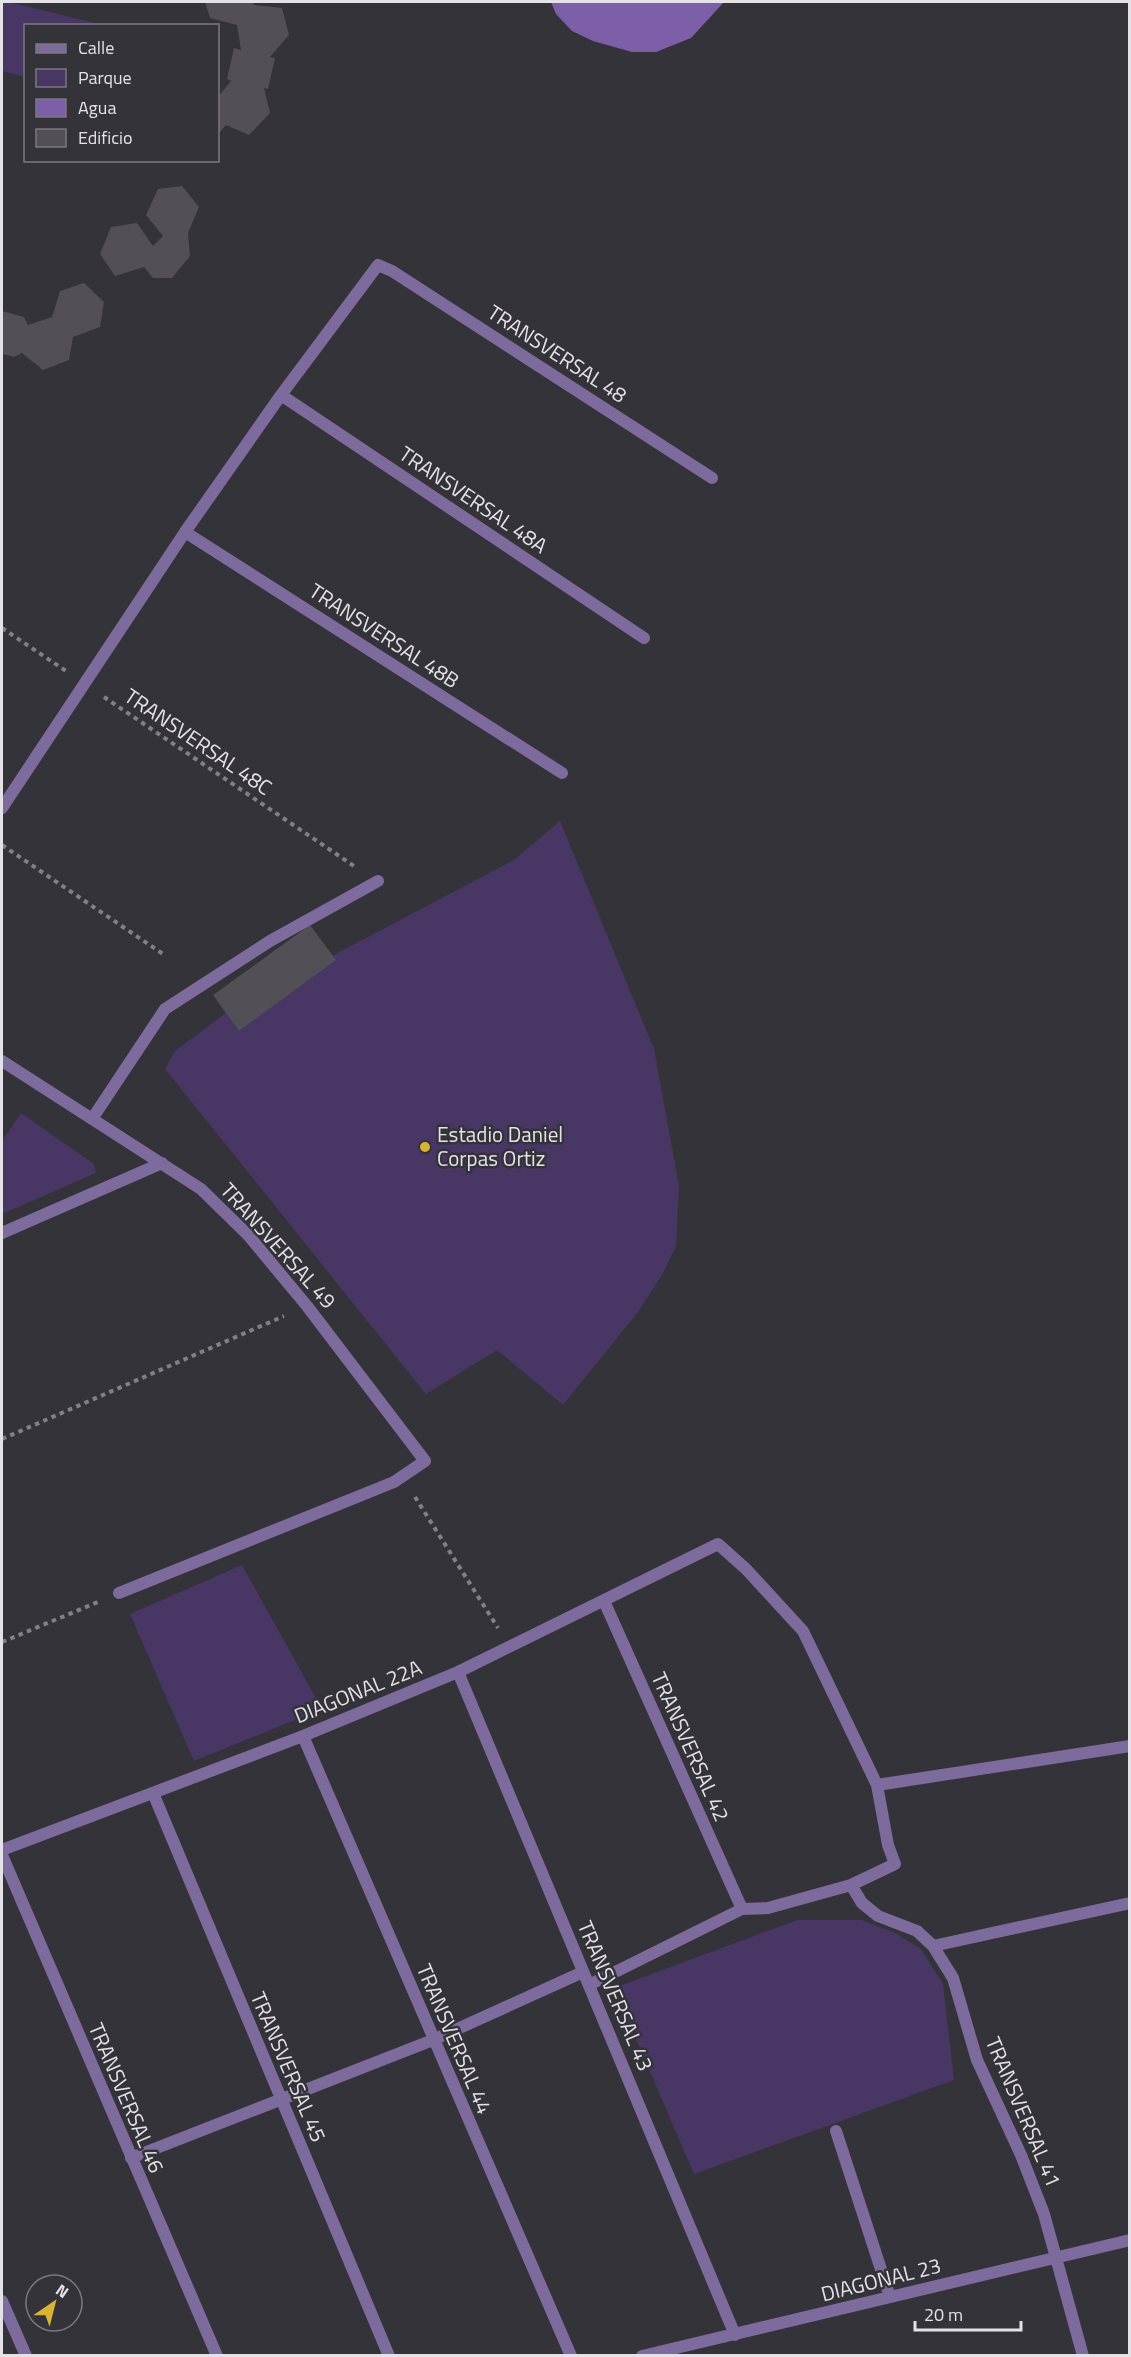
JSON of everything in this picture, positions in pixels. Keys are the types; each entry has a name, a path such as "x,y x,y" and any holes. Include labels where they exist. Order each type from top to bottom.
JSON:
{"street":[{"name":"TRANSVERSAL 48","path":"281,395 378,265 392,271 712,478"},
{"path":"2,808 184,532 281,395"},
{"name":"TRANSVERSAL 48A","path":"281,395 644,638"},
{"name":"TRANSVERSAL 48B","path":"184,532 562,773"},
{"path":"92,1119 165,1009 270,941 378,881"},
{"name":"TRANSVERSAL 49","path":"2,1061 201,1189 248,1235 307,1306 425,1461 402,1476"},
{"path":"2,1233 162,1162"},
{"path":"119,1593 394,1482 402,1476"},
{"name":"DIAGONAL 22A","path":"2,1850 303,1736 458,1672 718,1544 746,1569 803,1631 877,1785"},
{"name":"TRANSVERSAL 42","path":"604,1601 742,1910"},
{"name":"TRANSVERSAL 43","path":"458,1672 735,2335"},
{"name":"TRANSVERSAL 44","path":"303,1736 571,2355"},
{"path":"589,1984 742,1910 768,1908 850,1885 895,1864 888,1845 877,1785 1130,1746"},
{"name":"TRANSVERSAL 45","path":"153,1793 389,2355"},
{"name":"TRANSVERSAL 46","path":"2,1855 218,2355"},
{"name":"TRANSVERSAL 41","path":"850,1885 862,1902 878,1916 917,1931 933,1946 952,1978 977,2061 1021,2155 1044,2214 1083,2355"},
{"path":"933,1946 1130,1903"},
{"path":"131,2158 433,2040 584,1972"},
{"path":"836,2131 890,2297"},
{"name":"DIAGONAL 23","path":"642,2355 735,2335 1130,2240"},
{"path":"2,2301 26,2355"}],"path":[{"name":"TRANSVERSAL 48C","path":"2,628 378,881"},
{"path":"2,845 163,954"},
{"path":"2,1439 307,1306"},
{"path":"402,1476 510,1647"},
{"path":"2,1642 119,1593"}],"green space":[{"path":"2,2 95,23 24,24 24,77 2,71"},
{"name":"Estadio Daniel Corpas Ortiz","path":"560,821 654,1049 679,1186 676,1246 662,1275 638,1312 563,1405 497,1350 426,1394 165,1069 175,1051 226,1013 239,1031 332,956 514,860"},
{"path":"21,1113 94,1164 96,1173 2,1214 2,1141"},
{"path":"242,1565 322,1709 194,1761 130,1614"},
{"path":"797,1920 862,1920 895,1933 921,1949 943,1984 954,2080 694,2174 614,1988"}],"water":[{"path":"551,2 724,2 691,38 656,52 632,52 593,41 572,31 556,14"}],"building":[{"path":"205,2 253,2 254,5 282,8 289,35 270,57 275,58 268,89 264,88 270,113 249,135 226,125 219,133 219,96 231,81 227,79 234,48 241,50 237,25 210,18"},
{"path":"182,186 199,207 188,233 190,256 172,278 153,278 144,267 115,276 100,254 111,227 137,223 153,246 163,236 146,215 158,189"},
{"path":"84,283 104,302 100,327 73,337 69,360 43,370 22,353 14,357 2,354 2,311 24,317 28,325 52,317 60,291"},
{"path":"310,925 336,960 239,1031 213,995"}],"place":[{"name":"Estadio Daniel Corpas Ortiz","path":"425,1147"}]}
